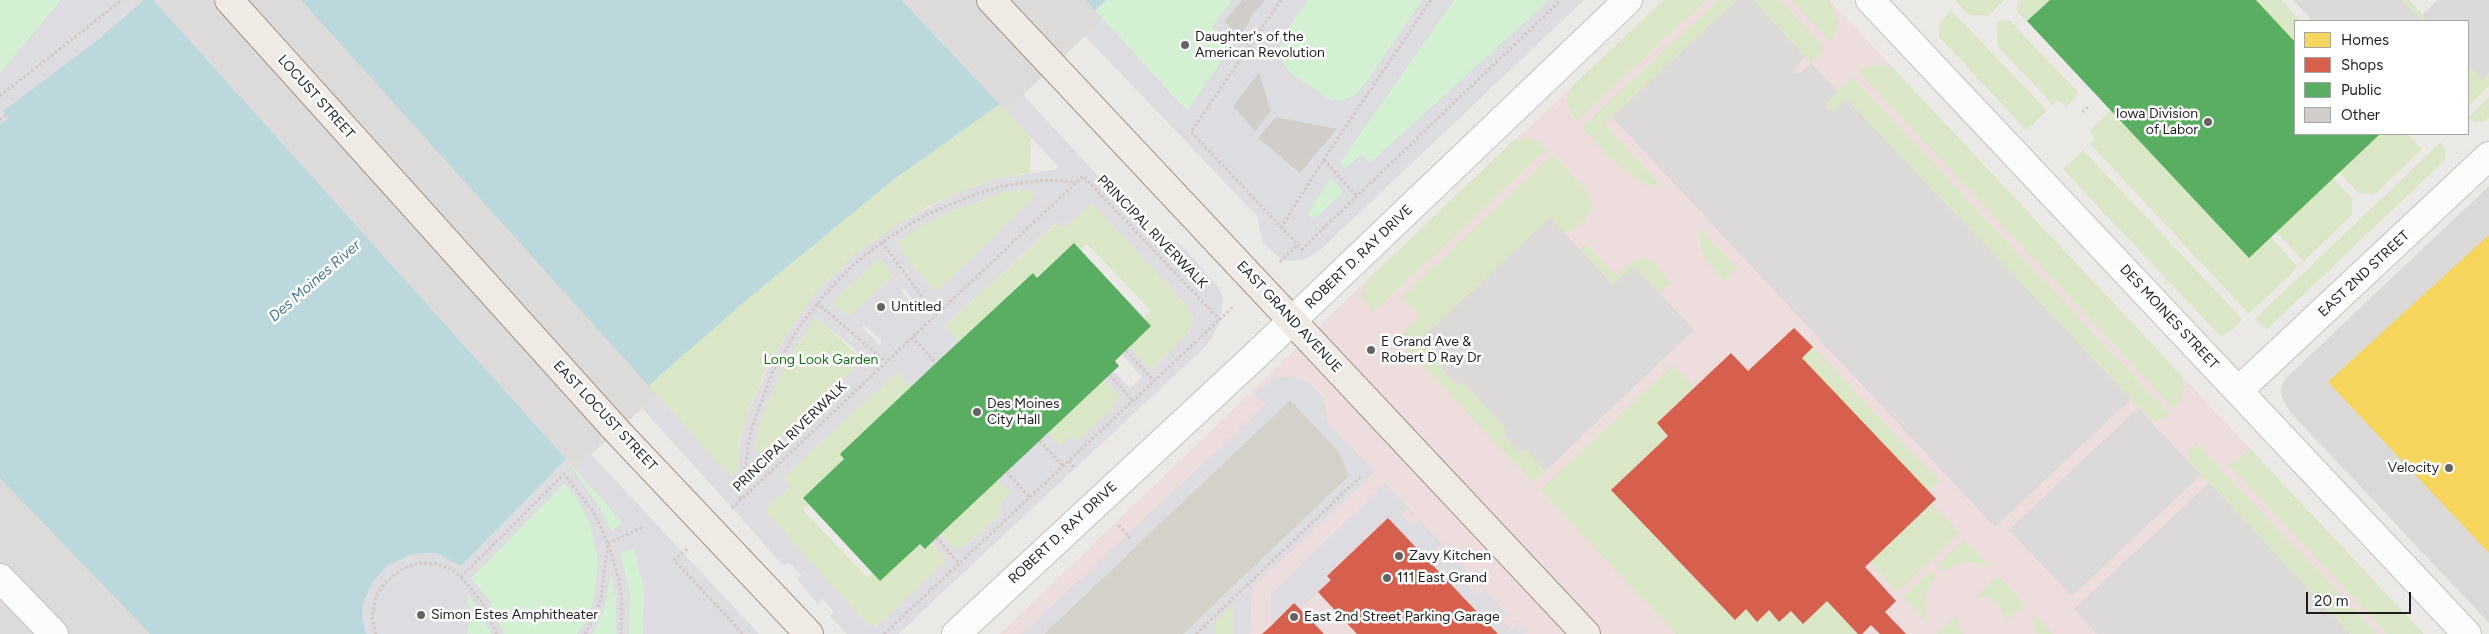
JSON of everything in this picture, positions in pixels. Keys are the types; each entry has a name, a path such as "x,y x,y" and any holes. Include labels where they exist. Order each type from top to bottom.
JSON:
{"main road":[{"name":"LOCUST STREET","path":"229,0 404,194"},
{"name":"EAST GRAND AVENUE","path":"991,0 1586,634"},
{"name":"EAST LOCUST STREET","path":"404,194 617,431 809,634"}],"street":[{"name":"ROBERT D. RAY DRIVE","path":"956,634 1292,320 1628,0"},
{"name":"DES MOINES STREET","path":"1870,0 2467,634"},
{"name":"EAST 2ND STREET","path":"2238,391 2489,156"},
{"path":"0,578 54,634"}],"path":[{"path":"0,96 122,0"},
{"path":"1282,0 1191,132 1302,249 1561,0"},
{"path":"1281,228 1324,160 1432,0"},
{"path":"1232,28 1229,32 1251,46"},
{"path":"2082,112 2088,107"},
{"path":"0,120 6,115"},
{"path":"1324,160 1357,196"},
{"name":"PRINCIPAL RIVERWALK","path":"732,508 885,361 1083,176 1220,320 884,634"},
{"path":"740,500 747,447 760,403 785,349 817,303 851,267 882,242 940,208 1002,186 1044,180 1077,182"},
{"path":"882,242 935,315"},
{"path":"1282,260 1297,245"},
{"path":"817,303 885,361"},
{"path":"912,336 936,363"},
{"path":"1126,351 1154,381"},
{"path":"1110,375 1133,400"},
{"path":"1040,441 1063,466"},
{"path":"1069,461 1075,469"},
{"path":"1007,472 1029,497"},
{"path":"461,577 564,474 585,498 608,543 622,602 621,634"},
{"path":"1196,634 1362,475"},
{"path":"1116,521 1130,540"},
{"path":"608,543 643,527"},
{"path":"936,538 959,563"},
{"path":"585,634 595,616 601,597 608,543"},
{"path":"683,553 674,560 744,634"},
{"path":"376,634 372,618 376,596 387,580 404,568 420,564 437,564 453,570 461,577 482,602 497,634"}],"shaded area":[{"path":"61,0 144,0 99,39 3,111 8,118 0,124 0,73"},
{"path":"1232,0 1242,0 1224,22 1241,35 1252,19 1250,17 1265,0 1308,0 1287,30 1280,47 1282,62 1291,74 1331,100 1344,100 1355,95 1365,84 1422,0 1454,0 1340,163 1345,169 1362,154 1370,163 1549,0 1584,0 1318,252 1302,260 1292,261 1282,260 1262,242 1258,217 1085,36 1103,19 1187,111 1234,43 1212,27","holes":["1259,72 1271,111 1255,131 1233,106","1276,117 1336,129 1258,138","1331,178 1343,192 1314,220 1308,213"]},
{"path":"1664,0 1829,0 2424,634 1000,634 1368,279"},
{"path":"1737,0 1753,0 1805,57 1795,68 1796,73 1800,73 1811,63 1838,91 1826,102 1827,108 1835,111 1846,99 2131,399 1995,527 1612,117"},
{"path":"2293,0 2401,0 2421,20 2312,20"},
{"path":"2438,0 2489,0 2489,73 2482,80 2469,65 2469,20 2427,20 2422,15"},
{"path":"1023,95 1152,234 1177,243 1184,248 1219,288 1223,298 1220,320 1206,346 898,634 847,634 830,616 834,612 823,599 818,604 797,579 801,575 789,562 784,566 642,408 657,395 731,477 738,471 740,439 747,415 776,351 811,298 854,255 898,224 959,192 1000,178 1054,170 1058,166 1006,111","holes":["1030,190 1036,196 936,292 912,266 897,242 936,218 1001,193","1092,203 1189,308 1193,319 1190,331 1151,370 1129,347 1122,355 1142,377 1130,388 1114,371 1105,380 1120,397 1111,406 1113,408 1078,441 1072,435 1060,446 1048,433 998,480 1011,493 998,505 1003,512 968,544 966,542 956,550 941,534 931,543 946,560 882,622 876,626 868,625 764,510 790,486 783,478 897,372 911,387 959,343 945,326 1057,222 1064,228","880,258 894,275 849,316 833,302","904,288 919,307 917,309 901,291","816,317 852,347 863,360 762,456 754,447 765,409 786,362","864,325 882,341 880,345 862,328"]},
{"path":"2489,186 2489,623 2290,412 2282,397 2281,387 2285,379"},
{"path":"1550,218 1613,285 1634,266 1694,330 1545,471 1527,451 1519,451 1504,436 1506,428 1464,384 1455,383 1441,368 1441,360 1421,339"},
{"path":"1287,376 1308,382 1324,398 1328,423 1375,472 1252,588 1250,634 1234,634 1234,604 1216,621 1216,634 1183,634 1349,476 1339,451 1290,400 1044,634 1022,634 1266,404 1255,394 1274,378"},
{"path":"1290,400 1339,452 1349,476 1183,634 1044,634"},
{"path":"2138,408 2201,475 2072,596 2009,530"},
{"path":"591,454 759,634 643,634 644,590 634,548 620,553 630,593 629,634 616,634 616,598 611,573 605,606 592,634 577,634 590,613 595,594 598,558 590,524 576,497 564,484 471,578 491,603 504,634 491,634 481,612 467,593 470,614 467,634 366,634 362,616 363,603 373,581 387,566 409,555 436,553 461,566 566,459 601,510 612,532 622,522 575,469"},
{"path":"1385,483 1526,634 1498,634 1388,518 1327,575 1331,580 1318,592 1300,608 1294,604 1271,626 1271,594","holes":["1407,509 1419,520 1413,526 1401,514","1440,545 1452,556 1446,562 1435,550","1472,578 1483,590 1478,595 1466,583","1506,614 1517,625 1512,631 1501,619"]},
{"path":"2209,483 2350,634 2097,634 2074,609"}],"green space":[{"path":"0,0 144,0 0,124"},
{"path":"1106,0 1561,0 1308,243 1096,11"},
{"path":"1664,0 1706,0 1576,121 1567,103 1568,94 1573,85"},
{"path":"1718,0 1737,0 1604,124 1661,185 1645,185 1607,155 1582,127"},
{"path":"1753,0 1779,0 1824,48 1811,63"},
{"path":"1791,0 1829,0 1838,22 1838,29 1831,42"},
{"path":"1955,0 2004,0 1988,16 1968,15"},
{"path":"2022,0 2050,0 2027,21 2018,13 2017,4"},
{"path":"2256,0 2281,0 2300,20 2294,20 2294,41"},
{"path":"2401,0 2409,0 2427,20 2421,20"},
{"path":"1951,10 2047,111 2026,130 1939,37 1940,23"},
{"path":"2000,20 2010,21 2079,93 2066,108 2058,100 2053,105 1998,47 1997,23"},
{"path":"1874,64 1894,69 2181,375 2184,389 2179,403 2174,409 1858,71"},
{"path":"2469,65 2482,79 2489,73 2489,86 2469,105"},
{"path":"1852,77 2169,414 2157,421 2150,419 1847,100 1835,111 1827,108 1826,102"},
{"path":"2489,97 2489,118 2483,122 2476,122 2469,117"},
{"path":"1000,104 1031,138 1030,173 1000,178 977,185 928,206 869,244 825,283 785,336 765,372 747,415 740,439 738,471 731,478 648,386 742,304 893,180"},
{"path":"2111,110 2271,237 2298,267 2249,314 2090,144 2095,138 2089,131"},
{"path":"2379,135 2408,135 2422,149 2375,194 2358,193 2339,172"},
{"path":"1528,138 1547,149 1373,312 1361,298 1368,279 1513,141"},
{"path":"2441,142 2445,150 2445,160 2266,330 2255,319"},
{"path":"2083,150 2242,319 2232,330 2221,337 2063,169"},
{"path":"1553,154 1589,193 1592,206 1586,219 1574,230 1565,233 1550,218 1422,339 1441,360 1441,369 1455,383 1463,384 1506,428 1504,437 1519,451 1527,451 1545,471 1533,483 1397,338 1420,316 1402,297"},
{"path":"2333,178 2352,199 2352,215 2304,261 2276,232"},
{"path":"1030,189 1036,197 936,292 912,266 896,242 936,218 958,209 1001,193"},
{"path":"1092,202 1189,308 1193,319 1190,331 1186,336 1150,370 1129,347 1151,326 1144,318 1151,311 1087,244 1080,250 1074,244 1037,278 1033,273 959,343 945,326 1058,222 1064,228"},
{"path":"1700,228 1737,268 1724,281 1705,259 1700,245"},
{"path":"1586,244 1616,276 1629,264 1642,258 1655,263 1671,283 1660,293 1634,266 1614,285 1580,249"},
{"path":"880,258 894,275 849,316 833,302"},
{"name":"Long Look Garden","path":"816,317 863,360 761,456 754,447 765,409 786,362"},
{"path":"1813,347 1939,481 1928,491 1802,358"},
{"path":"1673,365 1694,388 1657,423 1668,436 1612,490 1735,620 1746,609 1757,622 1769,610 1779,622 1791,611 1803,624 1827,601 1858,634 1676,634 1540,490"},
{"path":"897,371 911,387 844,459 803,498 809,504 803,510 867,577 920,544 925,549 931,543 947,560 882,622 872,627 868,625 763,510 790,486 783,478"},
{"path":"1105,380 1121,397 1112,406 1114,408 1078,442 1060,446 1048,433"},
{"path":"2196,443 2377,634 2350,634 2189,462 2189,451"},
{"path":"2250,449 2424,634 2387,634 2230,466"},
{"path":"566,459 722,634 366,634 461,566"},
{"path":"998,480 1011,493 1003,512 967,544 965,543 956,550 941,534"},
{"path":"1931,504 1959,533 1897,592 1870,562"},
{"path":"1964,540 1993,569 1977,563 1967,562 1957,564 1943,571 1937,565"},
{"path":"1930,571 1936,578 1927,591 1925,601 1927,620 1930,627 1903,597"},
{"path":"1998,576 2025,604 2004,623 2005,618 1999,605 1988,597 1976,597"},
{"path":"1234,603 1234,634 1216,634 1216,621"},
{"path":"2030,610 2052,634 2036,634 2034,617"},
{"path":"1958,614 1958,624 1963,634 1937,634"}],"water":[{"name":"Des Moines River","path":"144,0 1106,0 1000,104 893,180 742,304 648,386 566,459 461,566 436,553 423,553 409,555 387,566 373,581 363,603 362,616 366,634 0,634 0,124 8,118 3,111 99,39"}],"pier":[{"path":"153,0 301,0 657,395 575,469"},
{"path":"901,0 1085,0 1103,19 1006,111"},
{"path":"0,478 150,634 0,634"}],"building: Homes":[{"name":"Velocity","path":"2489,235 2489,553 2328,382"}],"building: Shops":[{"path":"1794,328 1813,347 1802,358 1936,499 1865,567 1896,601 1885,612 1906,634 1880,634 1871,625 1862,634 1858,634 1827,601 1803,624 1791,611 1779,622 1769,610 1757,622 1746,609 1735,620 1611,490 1668,436 1657,423 1731,353 1748,371"},
{"name":"111 East Grand","path":"1388,518 1498,634 1357,634 1318,592 1331,580 1327,576"},
{"name":"East 2nd Street Parking Garage","path":"1294,603 1324,634 1262,634 1271,626"}],"building: Public":[{"name":"Iowa Division of Labor","path":"2050,0 2256,0 2294,41 2294,135 2379,135 2249,258 2027,21"},
{"name":"Des Moines City Hall","path":"1074,243 1151,326 1115,361 1119,366 925,549 920,544 880,581 803,498 844,459 840,454 936,363 1033,273 1037,278"}],"building: Other":[{"path":"1242,0 1265,0 1250,17 1252,18 1241,35 1224,22"},
{"path":"1259,72 1271,111 1255,131 1233,106"},
{"path":"1276,117 1337,129 1300,173 1258,138"}],"place":[{"name":"Daughter's of the American Revolution","path":"1185,45"},
{"name":"Iowa Division of Labor","path":"2208,122"},
{"name":"Untitled","path":"881,307"},
{"name":"E Grand Ave & Robert D Ray Dr","path":"1371,350"},
{"name":"Des Moines City Hall","path":"977,412"},
{"name":"Velocity","path":"2449,468"},
{"name":"Zavy Kitchen","path":"1399,556"},
{"name":"111 East Grand","path":"1387,578"},
{"name":"Simon Estes Amphitheater","path":"421,615"},
{"name":"East 2nd Street Parking Garage","path":"1294,617"}]}
